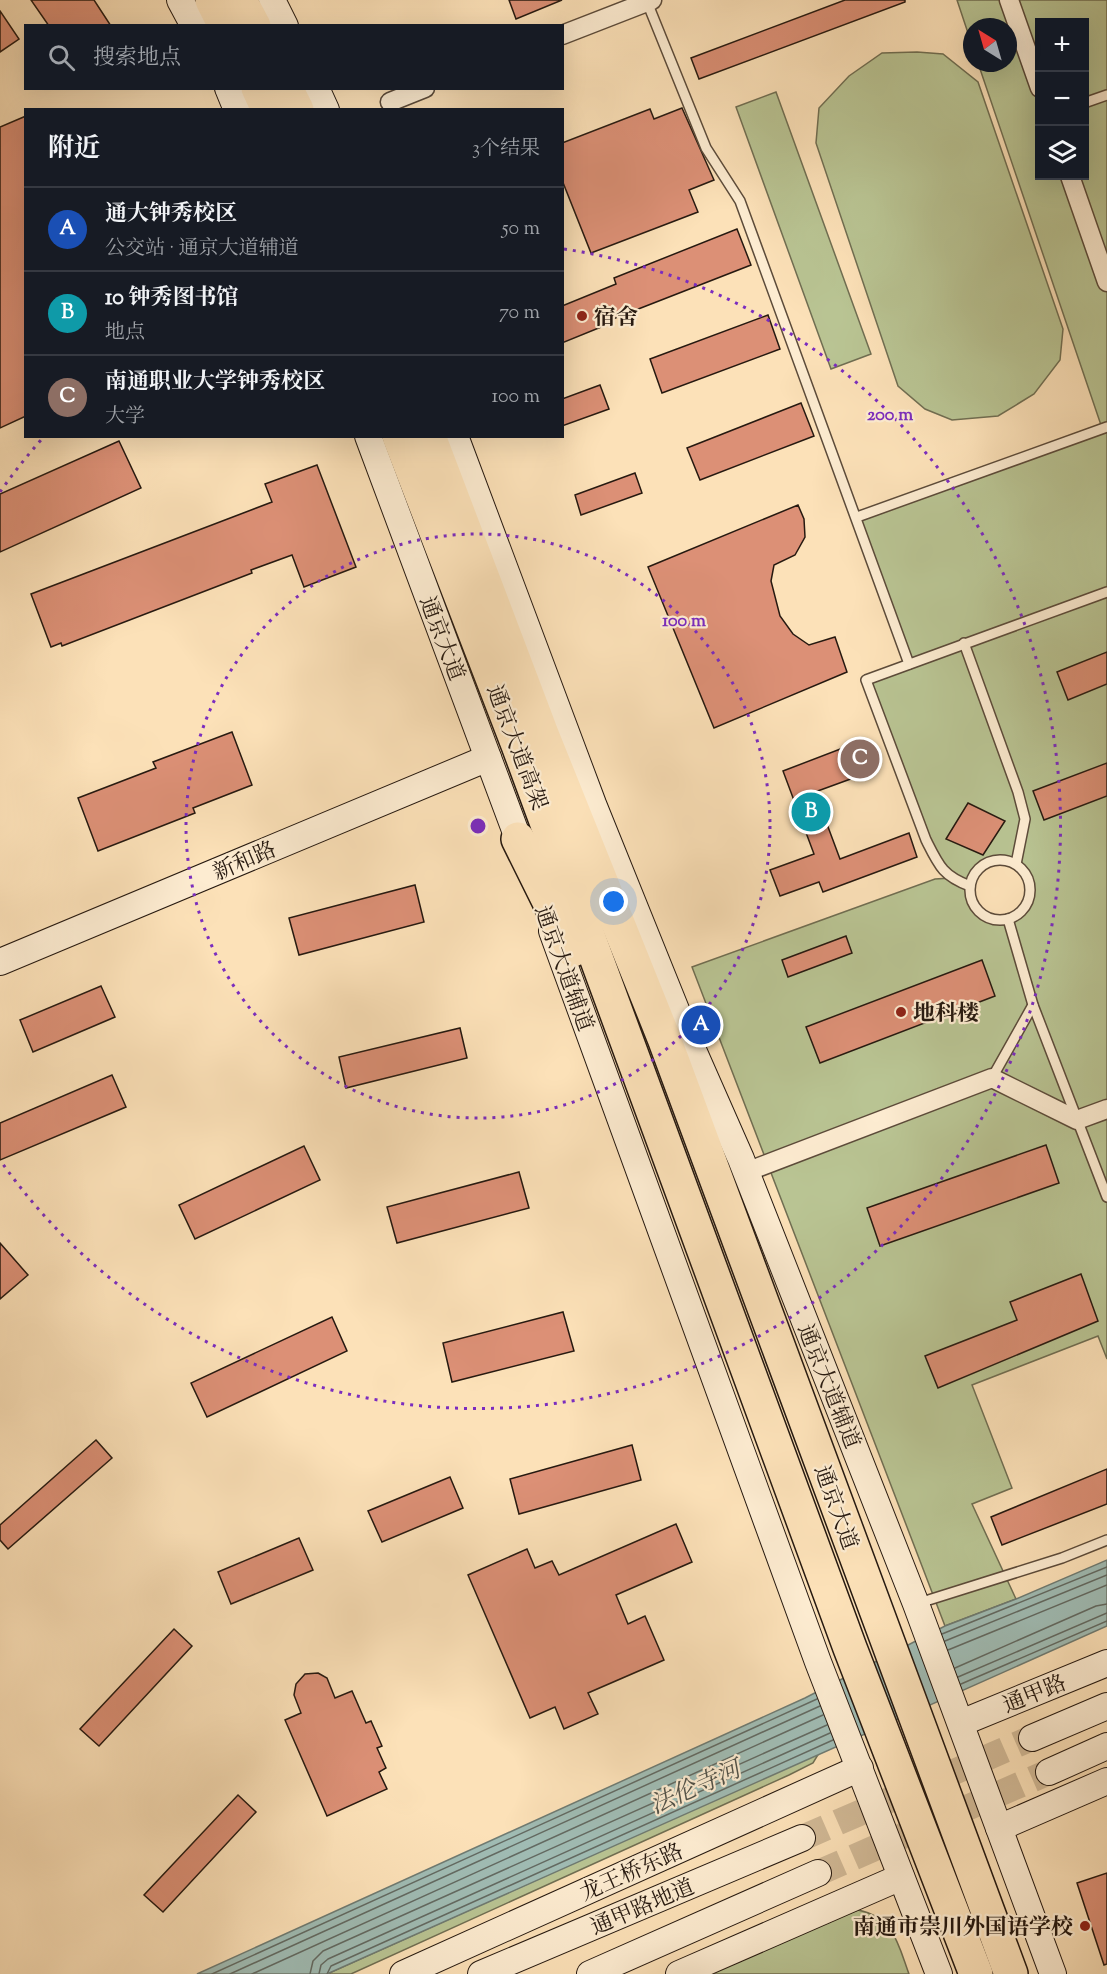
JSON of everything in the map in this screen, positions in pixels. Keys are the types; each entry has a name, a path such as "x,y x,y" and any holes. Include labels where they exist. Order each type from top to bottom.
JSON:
{"highway":[{"path":"212,0 224,24"},
{"path":"240,0 253,24"},
{"path":"259,90 267,108"},
{"path":"287,90 296,108"},
{"name":"通京大道高架","path":"400,438 462,562 542,734 664,1038"},
{"name":"通京大道高架","path":"430,438 462,562 522,756 632,1059"},
{"path":"593,804 618,894 664,1038"},
{"path":"518,839 586,977 632,1059"},
{"name":"通京大道","path":"664,1038 1011,1974"},
{"name":"通京大道","path":"632,1059 850,1648 976,1974"}],"street":[{"path":"180,0 193,24"},
{"path":"272,0 284,24"},
{"path":"1009,0 1035,74"},
{"path":"564,34 650,1"},
{"path":"229,90 236,108"},
{"path":"317,90 325,108"},
{"path":"390,102 420,90"},
{"path":"1071,180 1107,282"},
{"name":"通京大道","path":"369,438 518,839"},
{"path":"456,438 593,804"},
{"name":"新和路","path":"0,962 488,758"},
{"name":"通京大道辅道","path":"593,804 685,1032 746,1172 918,1611 1053,1974"},
{"name":"通京大道辅道","path":"518,839 818,1662 939,1974"},
{"path":"746,1172 992,1078 1077,1120 1107,1109"},
{"name":"通甲路","path":"958,1716 1107,1663"},
{"path":"1032,1738 1107,1706"},
{"path":"1049,1772 1107,1746"},
{"name":"龙王桥东路","path":"403,1974 858,1763"},
{"path":"999,1828 1107,1781"},
{"name":"通甲路地道","path":"481,1974 802,1838"},
{"name":"通甲路地道","path":"590,1974 819,1873"},
{"path":"679,1974 901,1877"}],"lane":[{"path":"650,1 706,148 740,201 909,664"},
{"path":"1089,101 1107,95"},
{"path":"857,517 1107,427"},
{"path":"970,886 951,879 938,864 926,840 866,680 1107,592"},
{"path":"964,643 1020,801 1024,819 1016,864"},
{"path":"997,860 1016,864 1029,879 1029,899 1017,915 1008,919 988,918 980,912 970,896 970,886 979,869 987,863 997,860"},
{"path":"1008,919 1033,1005 1107,1197"},
{"path":"992,1078 1033,1005"},
{"path":"918,1611 1107,1540"}],"green space":[{"path":"957,0 1107,0 1107,1359 1098,1336 972,1385 1012,1488 972,1504 1016,1599 945,1626 692,967 935,879 951,878 938,864 866,680 909,664 857,517 1102,428 981,72 1017,72 1017,18 963,18","holes":["997,860 1022,870 1029,881 1030,888 1027,903 1021,911 1013,917 999,920 987,917 978,910 971,889 974,878 983,867"]},
{"path":"882,53 943,54 978,82 1063,329 1060,360 1034,394 998,416 952,420 925,409 898,386 816,143 819,108 849,76"},
{"path":"776,92 871,354 831,369 736,107"},
{"path":"819,1753 813,1763 789,1775 351,1974 327,1974"},
{"path":"858,1910 880,1919 887,1925 898,1942 909,1974 707,1974 832,1919"}],"water":[{"name":"法伦寺河","path":"1107,1560 1107,1626 327,1974 197,1974 805,1698 945,1626"}],"building":[{"path":"31,0 94,0 110,24 48,24"},
{"path":"509,0 562,0 516,19"},
{"path":"845,0 905,0 905,2 699,79 691,58"},
{"path":"0,11 19,39 0,52"},
{"path":"682,108 714,180 689,190 698,212 591,253 564,185 564,142 650,109 654,119"},
{"path":"24,117 24,417 0,428 0,127"},
{"path":"737,229 751,265 605,322 606,325 564,342 564,305 616,284 614,278"},
{"path":"768,315 780,349 662,393 650,359"},
{"name":"宿舍","path":"600,385 609,409 564,425 564,398"},
{"path":"801,403 814,436 700,480 687,448"},
{"path":"119,441 141,488 0,552 0,494"},
{"path":"317,465 356,567 304,587 292,555 251,570 252,573 62,646 61,643 51,647 31,594 272,502 265,484"},
{"path":"635,473 642,493 581,515 575,495"},
{"path":"798,505 804,519 805,537 795,555 774,565 771,581 780,616 793,634 809,645 835,637 847,672 714,728 648,567"},
{"path":"1107,652 1107,684 1068,700 1057,672"},
{"path":"232,732 252,785 193,808 195,813 98,851 78,798 156,768 153,762"},
{"path":"856,743 867,773 815,792 840,859 909,833 917,857 823,892 819,882 780,896 770,870 814,854 783,771"},
{"path":"1107,763 1107,796 1044,820 1033,791"},
{"path":"968,803 1005,821 983,855 946,839"},
{"path":"415,885 424,922 299,955 289,918"},
{"path":"846,936 852,953 788,977 782,960"},
{"name":"地科楼","path":"982,960 995,996 820,1063 806,1027"},
{"path":"101,986 115,1017 33,1052 20,1020"},
{"path":"460,1028 467,1058 346,1088 339,1057"},
{"path":"112,1075 126,1107 0,1160 0,1123"},
{"path":"1046,1145 1059,1183 880,1246 867,1208"},
{"path":"304,1146 320,1180 195,1239 179,1205"},
{"path":"519,1172 529,1208 397,1243 387,1207"},
{"path":"0,1243 28,1275 0,1299"},
{"path":"1081,1274 1098,1321 938,1388 925,1356 1017,1320 1010,1302"},
{"path":"563,1312 574,1351 452,1382 443,1343"},
{"path":"332,1317 347,1351 207,1417 191,1383"},
{"path":"96,1440 112,1458 8,1549 0,1540 0,1525"},
{"path":"632,1445 641,1480 519,1514 510,1479"},
{"path":"1107,1469 1107,1504 1002,1545 991,1517"},
{"path":"450,1477 463,1508 382,1542 368,1511"},
{"path":"676,1524 692,1562 616,1595 628,1624 645,1616 664,1660 588,1693 598,1714 564,1729 555,1707 530,1718 468,1575 527,1549 535,1568 552,1561 559,1575"},
{"path":"299,1538 313,1570 231,1604 218,1572"},
{"path":"174,1629 192,1646 99,1746 80,1729"},
{"path":"318,1673 327,1678 335,1698 352,1691 366,1723 371,1721 382,1746 377,1748 386,1768 379,1772 387,1789 327,1816 285,1720 301,1713 294,1695 296,1684 305,1674"},
{"path":"238,1795 256,1812 163,1912 144,1895"},
{"path":"1107,1873 1107,1964 1104,1965 1077,1883"}],"tunnel":[{"path":"802,1838 1032,1738"},
{"path":"818,1873 1049,1772"}],"place":[{"name":"宿舍","path":"582,316"},
{"name":"南通职业大学钟秀校区","path":"860,759"},
{"name":"10 钟秀图书馆","path":"811,812"},
{"name":"地科楼","path":"901,1012"},
{"name":"通大钟秀校区","path":"701,1025"},
{"name":"南通市崇川外国语学校","path":"1085,1926"}]}
